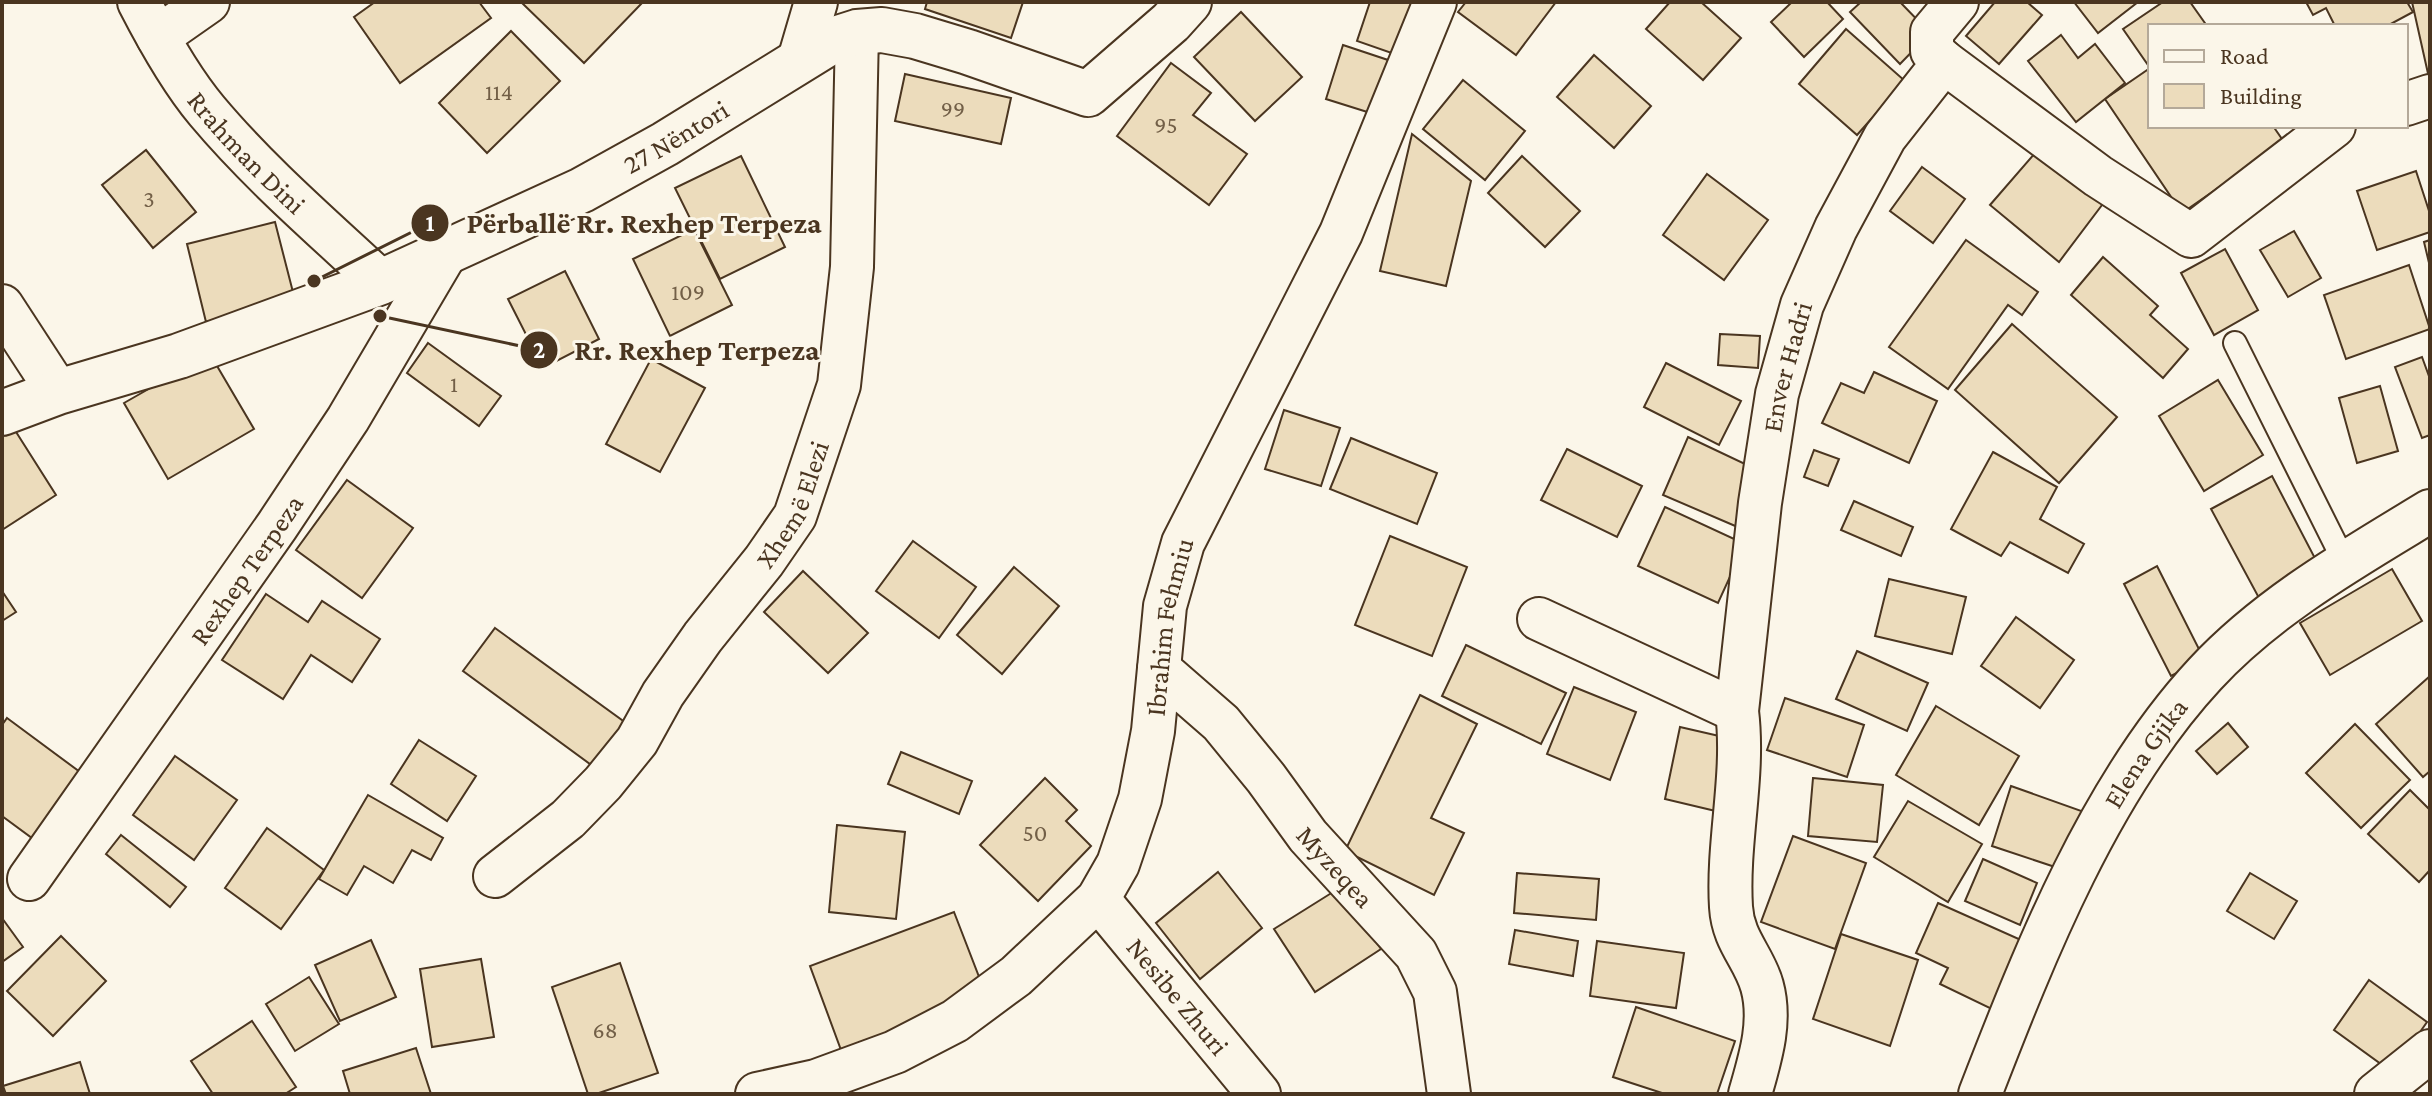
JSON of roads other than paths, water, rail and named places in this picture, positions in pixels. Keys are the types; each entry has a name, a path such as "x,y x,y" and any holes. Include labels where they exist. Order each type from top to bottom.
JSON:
{"street":[{"path":"148,20 208,2"},
{"path":"799,60 816,2"},
{"name":"27 Nëntori","path":"2,413 58,392 179,356 381,282 582,190 665,144 835,39 857,32 882,30 915,36 1088,94 1171,22 1189,2"},
{"name":"Ibrahim Fehmiu","path":"757,1094 816,1081 882,1057 955,1021 1016,976 1098,899 1118,864 1140,799 1153,731 1165,606 1183,543 1341,233 1435,2"},
{"path":"1957,2 1932,32 1932,51 2098,176 2191,236 2331,128"},
{"name":"Rrahman Dini","path":"148,20 204,108 246,154 381,282"},
{"name":"Xhemë Elezi","path":"495,876 568,819 603,783 637,741 663,694 703,637 764,561 795,516 839,385 852,267 857,32"},
{"name":"Enver Hadri","path":"1750,1094 1767,1019 1762,985 1737,938 1731,909 1735,795 1741,741 1737,711 1756,532 1777,394 1802,305 1836,228 1885,137 1944,62"},
{"path":"2408,103 2430,96"},
{"name":"Rexhep Terpeza","path":"29,879 277,526 348,419 447,251"},
{"path":"2,306 58,392"},
{"name":"Elena Gjika","path":"1980,1094 2053,917 2106,814 2159,727 2206,673 2263,621 2345,563 2430,511"},
{"path":"1539,619 1737,711"},
{"name":"Myzeqea","path":"1159,669 1221,723 1308,836 1416,954 1435,992 1449,1094"},
{"name":"Nesibe Zhuri","path":"1098,899 1259,1094"},
{"path":"2376,1094 2430,1051"}],"lane":[{"path":"2235,343 2345,563"}],"place":[{"name":"Përballë Rr. Rexhep Terpeza","path":"314,281"},
{"name":"Rr. Rexhep Terpeza","path":"380,316"}]}
